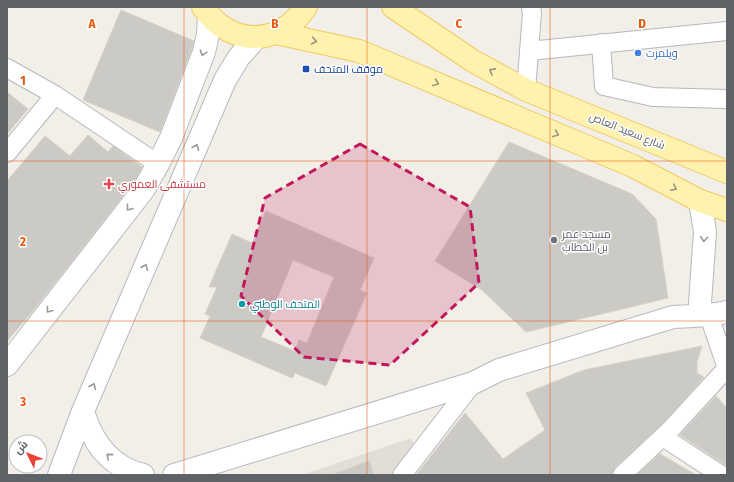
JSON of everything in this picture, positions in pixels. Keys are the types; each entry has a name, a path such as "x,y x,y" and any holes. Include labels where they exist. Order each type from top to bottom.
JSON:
{"main road":[{"path":"59,475 83,411 225,80 239,57 266,35 289,26 300,16 306,7"},
{"name":"شارع سعيد العاص","path":"393,7 473,61 526,90 727,172"},
{"path":"206,11 219,25 230,32 244,36 266,35 359,51 633,166 700,201 727,210"},
{"path":"7,365 144,189 171,138 204,52 208,34 206,11"},
{"path":"700,201 705,232 700,303 712,314"},
{"path":"174,475 473,383 499,370 673,317 712,314"},
{"path":"83,411 88,427 96,442 107,455 120,466 143,475"}],"street":[{"path":"526,90 532,13 531,7"},
{"path":"529,51 727,31"},
{"path":"602,44 604,86 653,97 727,99"},
{"path":"7,68 55,95 158,164"},
{"path":"7,152 55,95"},
{"path":"622,475 722,386 727,368 712,314"},
{"path":"402,475 473,383"},
{"path":"663,437 720,475"}],"highlighted area":[{"path":"360,144 470,207 479,283 390,365 304,357 241,296 265,198"}],"shaded area":[{"path":"411,438 417,451 399,475 302,475"}],"building":[{"path":"121,10 194,41 160,132 83,100"},
{"path":"7,92 28,109 7,134"},
{"path":"88,135 108,152 113,146 142,167 134,182 32,312 7,341 7,181 45,136 70,156"},
{"name":"مسجد عمر بن الخطاب","path":"509,142 632,194 656,219 668,298 526,332 482,290 435,261"},
{"name":"المتحف الوطني","path":"266,211 374,258 360,290 367,293 326,386 295,373 292,378 200,338 210,316 205,314 217,287 209,287 232,234 252,243","holes":["293,260 334,277 307,343 299,340 295,351 261,337"]},
{"path":"702,346 697,362 697,373 704,377 664,422 615,467 612,475 416,475 465,413 503,459 545,430 526,393 584,370"},
{"path":"716,396 727,408 727,466 680,435"},
{"path":"660,454 696,475 637,475"},
{"path":"369,461 374,475 334,475 334,474"}],"place":[{"name":"ويلمرت","path":"638,53"},
{"name":"موقف المتحف","path":"306,69"},
{"name":"مستشفى العموري","path":"109,184"},
{"name":"مسجد عمر بن الخطاب","path":"554,240"},
{"name":"المتحف الوطني","path":"242,304"}]}
